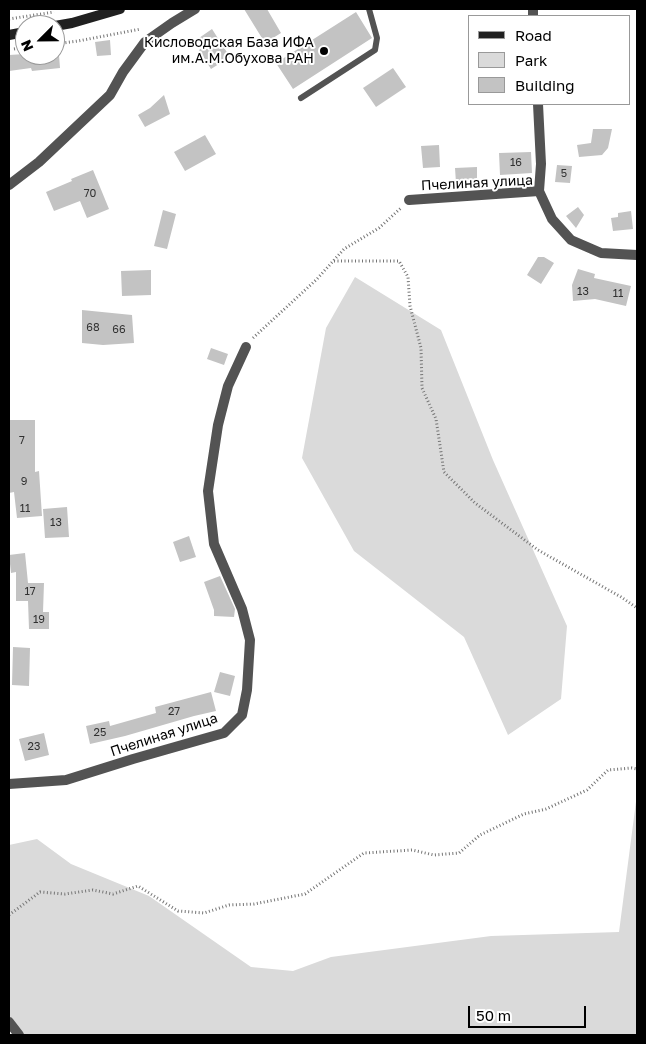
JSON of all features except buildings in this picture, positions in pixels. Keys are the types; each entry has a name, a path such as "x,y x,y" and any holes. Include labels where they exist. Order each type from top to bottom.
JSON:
{"street":[{"path":"65,24 120,9"},
{"path":"9,185 39,162 110,96 145,42 195,9"},
{"path":"538,105 541,164 539,191"},
{"name":"Пчелиная улица","path":"410,200 539,191 552,219 571,240 601,253 637,255"},
{"name":"Пчелиная улица","path":"9,784 66,780 224,733 242,715 247,690 250,640 242,609 214,544 208,491 218,425 228,386 246,347"},
{"path":"9,1022 19,1035"}],"lane":[{"path":"301,98 375,50 377,38 369,9"}],"path":[{"path":"9,19 55,12"},
{"path":"65,43 144,28"},
{"path":"246,347 257,333 299,296 344,249 379,228 410,200"},
{"path":"334,261 398,261 408,277 410,306 421,348 422,388 436,419 444,472 475,503 538,550 637,608"},
{"path":"9,915 40,892 65,894 93,890 113,894 138,886 178,911 204,913 229,905 254,904 305,894 364,853 412,850 434,855 459,853 480,835 524,814 546,809 587,790 608,770 637,769"}],"green space":[{"path":"355,277 441,330 493,460 567,626 561,699 508,735 464,637 354,551 302,458 326,328"},
{"path":"637,794 637,1035 14,1035 9,1026 9,845 37,839 71,864 149,896 251,967 293,971 331,957 491,936 619,932"}],"place":[{"name":"Кисловодская База ИФА им.А.М.Обухова РАН","path":"324,51"}]}
